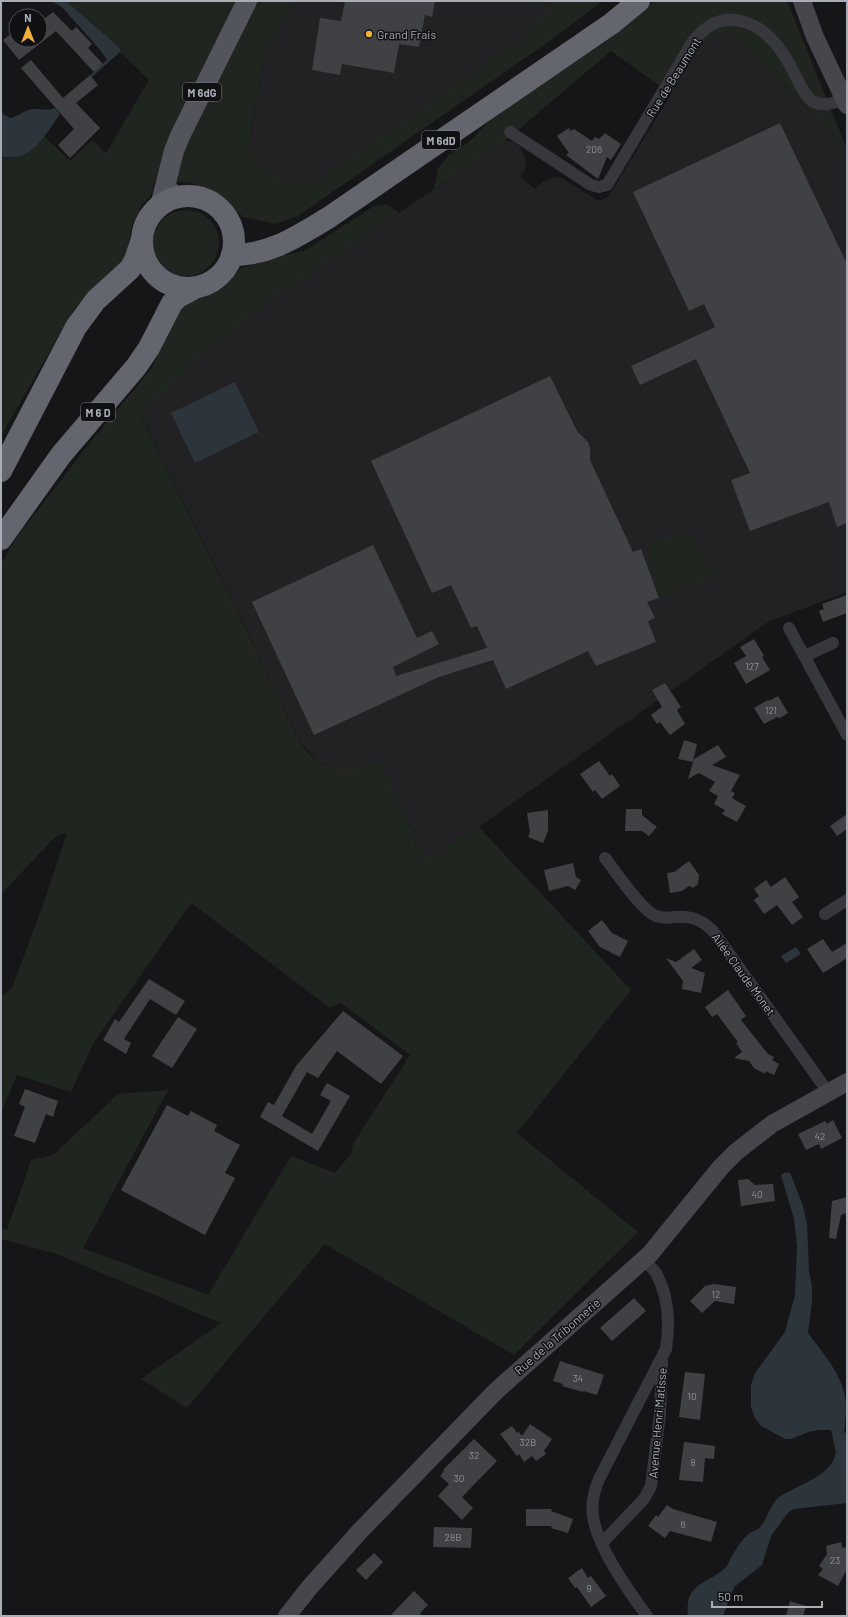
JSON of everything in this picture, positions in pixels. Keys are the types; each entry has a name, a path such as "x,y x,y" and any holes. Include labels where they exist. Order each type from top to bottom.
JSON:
{"highway":[{"name":"M 6dD","path":"232,256 248,255 271,249 283,244 328,218 610,24 639,1"},
{"path":"1,471 76,327 96,300 130,269 135,260 146,224 154,211 167,202 174,191 211,203 223,212 233,233 234,248 232,256 225,269 215,279 195,288 180,288 166,283 154,273 143,254 142,239"},
{"name":"M 6 D","path":"1,539 61,455 136,367 149,348 172,303 178,296 195,288"}],"main road":[{"name":"M 6dG","path":"174,191 174,151 247,1"}],"street":[{"path":"802,1 815,37 846,103"},
{"name":"Rue de Beaumont","path":"510,132 591,185 599,187 607,185 693,41 709,25 728,19 749,23 760,29 770,38 782,52 805,94 812,100 818,104 846,103"},
{"path":"789,628 847,735"},
{"path":"805,656 833,643"},
{"name":"Allée Claude Monet","path":"605,858 643,906 652,914 662,917 687,916 700,921 713,931 828,1092"},
{"path":"825,914 847,900"},
{"name":"Rue de la Tribonnerie","path":"287,1616 360,1531 510,1377 643,1260 659,1243 721,1167 744,1144 772,1124 847,1082"},
{"name":"Avenue Henri Matisse","path":"643,1260 656,1273 668,1309 669,1331 666,1349 595,1489 593,1514 594,1523 602,1543 616,1570 647,1616"},
{"name":"Avenue Henri Matisse","path":"602,1543 644,1499 651,1486 660,1414 662,1357"}],"shaded area":[{"path":"51,1 66,1 120,48 120,52 92,77 90,75 107,60 101,51 62,7"},
{"path":"66,1 293,1 264,56 249,142 263,166 282,181 310,184 527,36 531,26 553,1 603,1 548,42 298,216 275,224 243,217 229,203 207,188 190,183 155,180 151,195 142,205 132,226 126,256 117,270 74,309 1,436 1,156 11,159 35,147 44,136 70,161 92,140 106,153 149,80 120,52 120,48"},
{"path":"293,1 553,1 531,26 527,36 310,184 282,181 263,166 249,143 264,56"},
{"path":"654,1 787,1 847,149 731,29 702,44 671,94 611,51 505,141 434,189 438,168 449,155 471,140 493,117 607,41"},
{"path":"731,29 847,149 847,592 768,622 479,827 423,858 381,763 364,768 344,771 328,767 316,760 302,744 141,415 185,370 261,307 505,141 511,141 520,146 526,162 525,170 520,177 535,189 543,182 553,177 562,178 598,201 608,197 702,44"},
{"path":"1,108 3,114 10,118 32,109 48,110 55,108 60,114 43,139 29,152 21,156 1,156"},
{"path":"387,204 399,213 261,307 185,370 141,416 302,745 315,759 332,768 348,770 381,763 423,858 479,827 631,990 517,1133 638,1232 514,1355 325,1244 187,1408 141,1379 221,1323 54,1253 1,1239 1,1228 7,1230 31,1160 53,1155 118,1094 168,1090 83,1248 208,1295 291,1156 335,1173 351,1154 353,1144 410,1055 341,1003 330,1008 191,903 93,1044 71,1092 17,1075 1,1113 1,997 12,988 44,902 67,833 56,836 1,894 1,564 17,537 88,445 151,369 183,305 224,287 240,269 270,259 304,251 374,206"},
{"path":"179,210 193,210 205,215 214,224 219,236 217,256 210,267 193,276 179,276 167,271 158,262 153,250 153,236 158,224 167,215"},
{"path":"235,382 259,432 195,463 171,413"},
{"path":"676,535 689,536 692,538 718,575 659,598 649,546"},
{"path":"796,947 801,954 786,963 781,956"},
{"path":"784,1173 790,1173 802,1203 807,1223 809,1272 812,1286 812,1301 808,1333 833,1367 845,1396 846,1410 844,1432 847,1434 847,1503 793,1509 787,1514 771,1536 762,1565 734,1587 723,1616 688,1616 690,1596 694,1590 727,1566 739,1544 746,1536 760,1527 778,1498 821,1474 833,1460 836,1452 831,1430 808,1432 791,1439 785,1439 761,1426 755,1418 751,1407 751,1385 755,1373 785,1332 795,1295 797,1247 794,1219 781,1175"}],"building":[{"name":"Grand Frais","path":"345,1 435,1 432,17 425,15 419,47 399,44 394,73 342,64 340,75 312,70 320,18 341,21"},
{"path":"53,12 72,31 76,27 92,44 88,48 103,64 94,72 56,31 48,37 48,16"},
{"path":"8,36 8,46 3,40"},
{"path":"9,48 34,48 19,60"},
{"path":"31,60 63,98 90,75 98,85 76,103 100,128 70,158 58,145 74,129 21,68"},
{"path":"780,123 847,264 847,523 837,527 829,502 750,531 731,480 750,473 696,359 640,385 631,366 715,327 704,304 689,311 633,192"},
{"path":"569,128 570,131 574,129 592,141 595,137 599,139 605,133 621,144 611,160 607,157 598,179 566,155 569,153 557,136"},
{"path":"550,376 577,431 588,442 590,448 590,460 633,552 641,549 659,598 647,602 655,618 648,621 656,642 596,666 588,651 506,689 493,660 439,677 314,735 252,602 373,545 417,638 432,631 439,644 393,667 396,676 487,648 477,626 471,628 451,585 432,593 371,461"},
{"path":"847,595 847,613 823,622 819,611 824,609 822,604"},
{"path":"754,639 770,670 746,684 734,663 746,656 740,647"},
{"path":"665,683 681,707 677,710 685,724 670,735 660,722 657,724 651,715 662,707 652,690"},
{"path":"778,696 788,713 780,718 777,717 764,724 754,708"},
{"path":"684,740 697,744 693,762 678,759"},
{"path":"718,745 726,757 712,765 740,775 731,791 735,793 732,798 746,806 737,822 722,814 725,810 714,804 718,796 709,791 715,782 699,773 688,779 694,759"},
{"path":"599,761 610,776 612,774 620,786 602,799 595,790 593,792 580,774"},
{"path":"626,809 642,809 642,815 657,827 649,836 642,831 625,831"},
{"path":"548,810 548,831 543,843 528,837 530,832 527,813"},
{"path":"847,814 847,829 837,836 830,826"},
{"path":"689,861 699,875 698,884 693,888 689,886 682,891 670,893 667,873 674,872"},
{"path":"573,863 576,877 581,880 575,890 568,886 549,891 544,870"},
{"path":"785,877 799,897 792,902 803,917 792,925 777,905 764,914 754,900 759,896 754,889 766,880 771,887"},
{"path":"602,920 612,933 628,941 620,957 600,947 588,931"},
{"path":"823,939 832,952 847,943 847,958 823,973 807,949"},
{"path":"694,949 702,960 691,968 705,973 701,993 682,989 683,981 666,958 676,962"},
{"path":"149,979 185,1001 176,1015 150,999 124,1039 131,1043 126,1054 103,1040 115,1019 119,1022"},
{"path":"728,990 746,1016 741,1020 768,1054 774,1057 772,1060 779,1064 774,1075 766,1071 765,1074 754,1068 749,1061 734,1058 742,1052 736,1043 738,1042 717,1014 712,1017 705,1007"},
{"path":"343,1011 403,1056 381,1084 337,1051 318,1078 307,1072 282,1116 312,1134 331,1101 320,1095 327,1083 350,1096 318,1151 260,1117 268,1102 274,1105 296,1066"},
{"path":"178,1017 197,1029 172,1068 152,1056"},
{"path":"25,1089 58,1101 53,1117 46,1114 35,1143 14,1136 25,1107 19,1104"},
{"path":"167,1105 188,1116 191,1111 217,1125 214,1131 240,1145 225,1173 235,1178 205,1235 121,1190"},
{"path":"833,1120 842,1138 821,1149 819,1144 806,1150 798,1134 825,1121 827,1124"},
{"path":"748,1179 755,1185 773,1184 775,1201 741,1206 738,1180"},
{"path":"847,1197 847,1213 841,1215 836,1239 829,1238 832,1201"},
{"path":"714,1284 736,1287 734,1304 715,1301 702,1313 690,1301 705,1286"},
{"path":"634,1298 646,1311 612,1341 600,1328"},
{"path":"560,1361 604,1375 597,1395 562,1386 563,1384 553,1381"},
{"path":"685,1372 705,1374 700,1420 679,1417"},
{"path":"530,1424 552,1439 544,1451 546,1454 536,1461 532,1456 524,1462 519,1454 517,1456 500,1434 512,1426 517,1433 518,1431 522,1436"},
{"path":"474,1439 497,1461 462,1497 473,1508 462,1520 438,1496 449,1484 440,1476 444,1471 443,1470"},
{"path":"684,1442 715,1446 714,1459 705,1458 703,1482 679,1480"},
{"path":"667,1505 673,1509 717,1522 711,1542 670,1531 665,1538 648,1526 656,1515 658,1517"},
{"path":"526,1509 552,1509 551,1511 573,1519 568,1533 551,1528 552,1526 526,1526"},
{"path":"434,1527 472,1528 471,1548 433,1547"},
{"path":"841,1542 842,1548 847,1547 847,1569 838,1586 818,1575 823,1569 819,1566 827,1554 826,1546"},
{"path":"374,1553 383,1562 366,1580 356,1570"},
{"path":"582,1568 588,1578 591,1576 606,1596 591,1607 577,1587 575,1588 568,1578"},
{"path":"414,1591 428,1605 421,1612 420,1616 390,1616"},
{"path":"790,1601 806,1606 803,1616 786,1616"}],"place":[{"name":"Grand Frais","path":"369,34"}]}
